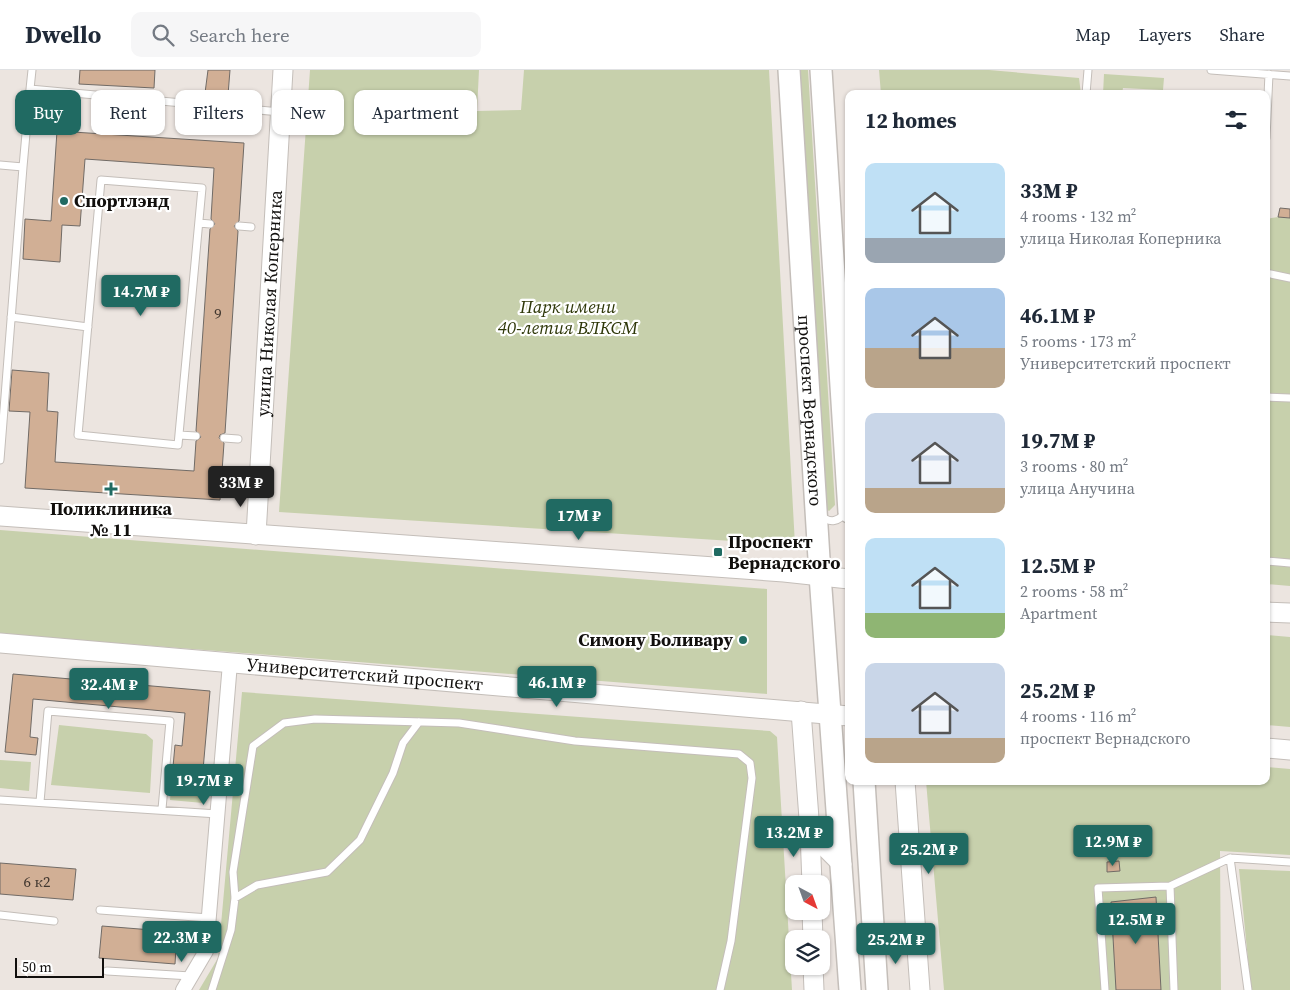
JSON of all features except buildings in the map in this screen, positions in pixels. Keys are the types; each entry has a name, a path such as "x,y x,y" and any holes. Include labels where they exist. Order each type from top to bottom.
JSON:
{"main road":[{"name":"улица Николая Коперника","path":"281,90 282,70"},
{"name":"проспект Вернадского","path":"789,70 820,575 839,715 842,864 850,990"},
{"name":"проспект Вернадского","path":"821,70 845,455"},
{"name":"улица Николая Коперника","path":"256,535 279,135"},
{"path":"0,516 820,575 845,578"},
{"path":"1270,612 1290,613"},
{"name":"Университетский проспект","path":"0,643 839,715"},
{"path":"801,711 812,875"},
{"path":"1270,748 1290,750"},
{"path":"864,785 877,990"},
{"path":"905,785 920,990"},
{"path":"810,832 842,864"},
{"path":"874,951 887,990"},
{"path":"842,990 848,958"},
{"path":"911,990 918,970"},
{"path":"814,975 814,990"}],"street":[{"path":"183,990 206,951 230,663"}],"lane":[{"path":"0,460 32,70"},
{"path":"1086,90 1088,70"},
{"path":"1211,70 1290,76"},
{"path":"1268,90 1269,74"},
{"path":"30,89 272,111"},
{"path":"0,164 23,166"},
{"path":"101,180 202,188 199,223 178,444 78,435 101,180"},
{"path":"199,223 210,224"},
{"path":"239,226 251,227"},
{"path":"1270,274 1290,278"},
{"path":"11,317 88,328"},
{"path":"1270,397 1290,398"},
{"path":"179,435 196,436"},
{"path":"224,438 238,439"},
{"path":"816,506 822,516 830,521 842,518 845,510"},
{"path":"1270,561 1290,563"},
{"path":"40,802 48,711 170,721 162,809"},
{"path":"212,990 231,930 235,898 232,872 253,746 284,723 316,719 459,723 574,741 739,754 750,763 752,778 731,941 720,990"},
{"path":"235,898 258,885 327,872 360,840 393,773 403,743 419,722"},
{"path":"0,800 218,814"},
{"path":"1230,858 1248,990"},
{"path":"1105,990 1098,888 1170,886 1230,858 1290,862"},
{"path":"1170,886 1174,990"},
{"path":"100,910 209,918"},
{"path":"0,915 54,921"},
{"path":"107,971 191,976"}],"green space":[{"name":"Парк имени 40-летия ВЛКСМ","path":"310,70 479,70 477,111 521,110 524,70 769,70 795,545 279,512 305,135 344,135 344,90 309,90"},
{"path":"797,70 808,70 835,505 829,511 825,508"},
{"path":"879,70 989,70 1079,78 1080,90 881,90"},
{"path":"1104,74 1164,78 1163,90 1123,88 1123,90 1103,90"},
{"path":"1270,218 1290,218 1290,586 1270,584"},
{"path":"0,530 767,589 767,694 0,634"},
{"path":"1270,635 1290,637 1290,727 1270,725"},
{"path":"242,692 770,731 777,737 785,875 785,920 788,920 788,930 785,930 785,975 791,975 792,990 199,990 218,958"},
{"path":"59,725 146,734 153,740 150,793 51,785"},
{"path":"0,760 31,762 29,791 0,788"},
{"path":"1270,767 1290,769 1290,855 1220,851 1221,990 944,990 926,785 1270,785"},
{"path":"172,772 205,775 203,803 170,800"},
{"path":"1239,869 1290,871 1290,990 1251,990"}],"place":[{"name":"Спортлэнд","path":"64,201"},
{"name":"Поликлиника № 11","path":"111,489"},
{"name":"Проспект Вернадского","path":"718,552"},
{"name":"Симону Боливару","path":"743,640"}]}
